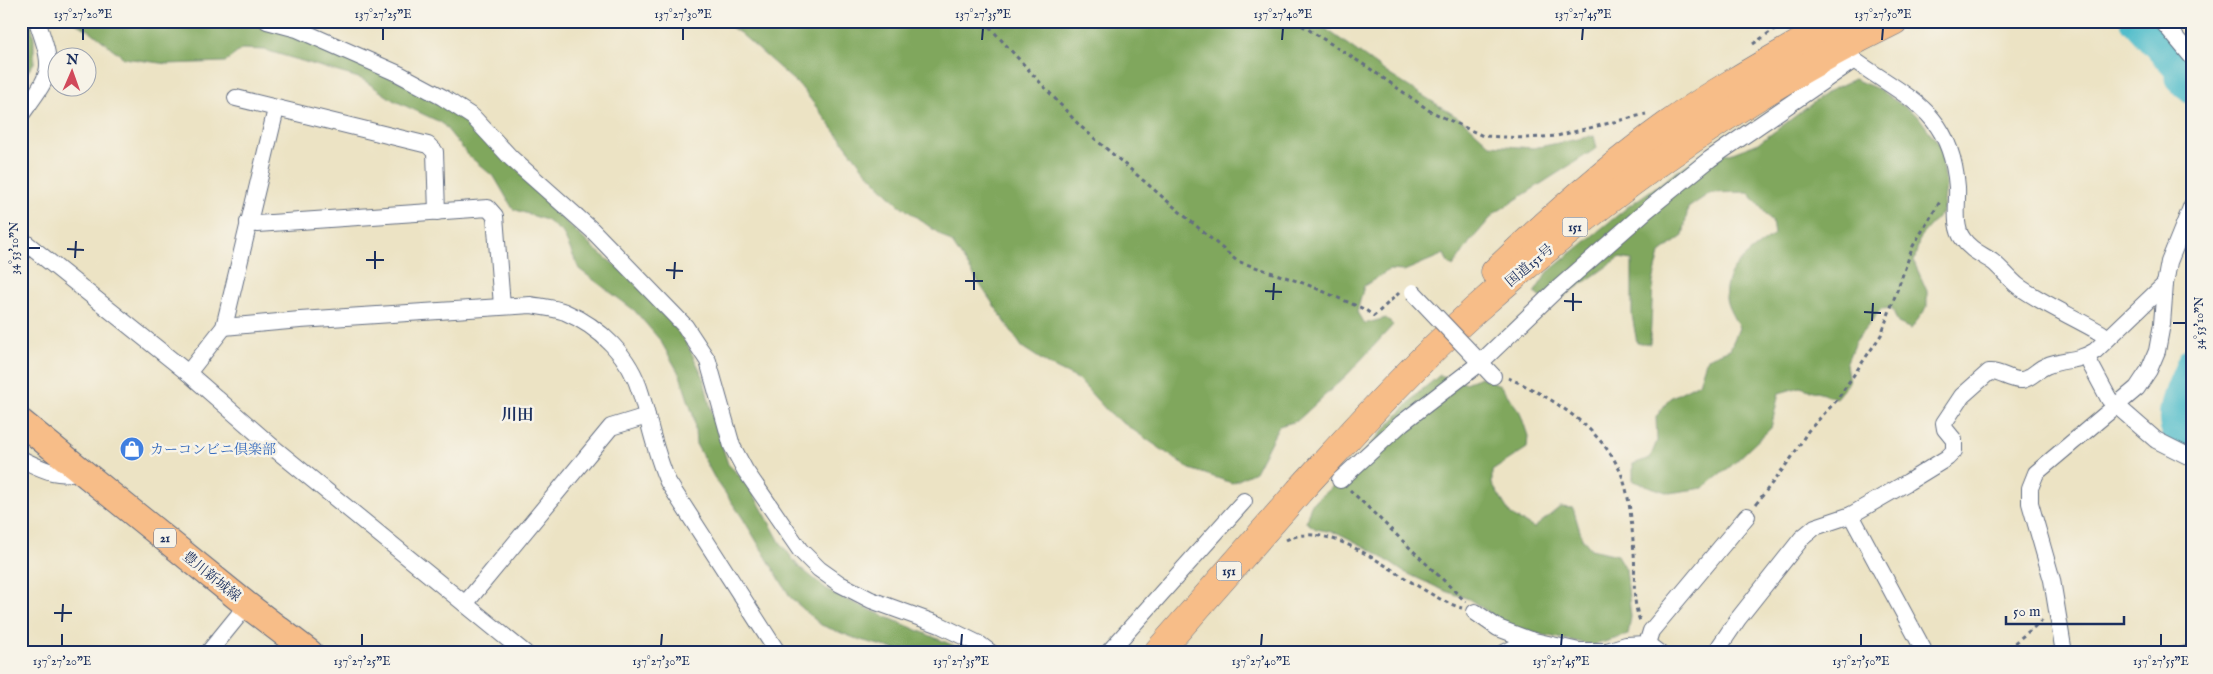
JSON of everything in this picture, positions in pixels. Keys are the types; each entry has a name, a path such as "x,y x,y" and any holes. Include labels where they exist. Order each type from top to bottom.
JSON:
{"highway":[{"name":"国道151号","path":"1157,653 1301,489 1394,375 1465,300 1556,214 1666,127 1729,85 1846,42 1894,21"}],"main road":[{"name":"豊川新城線","path":"21,422 310,653"}],"street":[{"path":"21,115 44,84 49,70 48,53 37,21"},
{"path":"267,21 297,29 399,74 442,97 473,117 511,158 592,230 686,326 708,362 732,446 745,470 800,550 820,569 840,584 871,600 940,625 979,644 990,653"},
{"path":"2162,21 2192,57"},
{"path":"1340,480 1402,423 1477,360 1646,210 1710,159 1846,42 1934,120 1950,150 1956,176 1958,229 1962,239 1972,249 1995,264 2018,286 2101,332 2108,338"},
{"path":"236,98 428,145 435,152 437,212"},
{"path":"188,373 224,327 276,109"},
{"path":"2064,653 2052,580 2030,503 2030,488 2036,473 2137,388 2149,370 2157,351 2162,324 2164,284 2169,262 2192,205"},
{"path":"248,222 257,224 488,208 495,216 502,306"},
{"path":"21,239 188,373 276,449 525,653"},
{"path":"1715,653 1802,538 1815,527 1851,515 1947,458 1954,451 1954,440 1945,429 1944,423 1962,396 1989,372 1998,371 2011,379 2024,380 2048,365 2078,360 2086,356 2108,338 2164,284"},
{"path":"1413,292 1493,376"},
{"path":"224,327 502,306 531,306 563,311 586,323 614,345 629,364 641,392 658,460 668,482 778,653"},
{"path":"2086,356 2109,399 2116,406 2156,440 2192,458"},
{"path":"465,604 611,427 647,416"},
{"path":"21,460 44,470 69,475 81,470"},
{"path":"1108,653 1244,501"},
{"path":"1851,515 1923,649"},
{"path":"1475,612 1498,628 1530,640 1580,651 1607,652 1626,645 1648,647 1652,631 1747,516"},
{"path":"208,653 247,604"},
{"path":"1504,653 1530,640"}],"lane":[{"path":"2181,652 2192,649"}],"path":[{"path":"984,21 1080,126 1237,261 1306,284 1364,309 1374,316 1406,286 1413,292"},
{"path":"1295,21 1430,111 1484,136 1526,138 1557,136 1632,116 1651,113"},
{"path":"1745,50 1776,28"},
{"path":"1747,516 1792,457 1808,431 1836,401 1881,335 1913,246 1950,180 1956,176"},
{"path":"1493,376 1506,377 1528,386 1565,409 1596,436 1615,461 1624,481 1630,516 1634,556 1635,607 1648,647"},
{"path":"1340,480 1475,612"},
{"path":"1280,543 1296,535 1325,536 1344,541 1417,587 1456,606 1475,612"},
{"path":"2002,653 2046,618 2058,616"}],"green space":[{"path":"21,21 31,21 34,38 34,63 26,74 21,67"},
{"path":"71,21 239,21 289,34 397,80 472,119 550,206 592,247 645,289 686,342 703,376 713,418 728,464 750,487 780,542 798,566 833,594 971,653 908,653 857,639 821,625 791,598 742,517 714,477 696,444 694,418 680,375 660,340 634,310 579,269 563,233 546,220 513,209 495,178 468,155 442,123 393,100 362,79 265,50 242,49 225,62 167,64 124,58 89,30"},
{"path":"722,21 1315,21 1390,75 1465,122 1490,145 1533,148 1594,136 1597,148 1495,213 1469,243 1453,267 1448,263 1444,254 1404,271 1389,270 1364,286 1357,312 1364,324 1386,318 1393,325 1347,375 1297,421 1279,426 1255,472 1232,483 1190,469 1110,414 1078,379 1051,366 1022,347 952,243 897,203 864,169 801,87 740,33"},
{"path":"1854,79 1878,89 1918,116 1940,146 1946,185 1943,211 1920,237 1914,262 1927,291 1927,307 1911,329 1898,323 1892,308 1881,309 1855,342 1846,364 1849,382 1836,398 1800,387 1779,393 1771,428 1731,466 1703,488 1669,493 1633,481 1633,464 1650,458 1657,441 1656,417 1670,398 1699,383 1707,358 1730,349 1739,328 1729,310 1726,287 1734,269 1741,261 1774,235 1772,221 1748,192 1710,193 1688,208 1683,236 1660,253 1653,282 1650,344 1637,343 1632,315 1632,260 1619,258 1553,304 1534,293 1548,272 1629,206 1706,151 1730,154 1759,143 1829,91"},
{"path":"1440,375 1465,383 1481,377 1500,385 1520,412 1528,436 1527,448 1492,471 1492,484 1511,515 1534,528 1560,507 1573,508 1582,538 1591,549 1618,555 1626,569 1631,617 1628,635 1594,645 1513,629 1469,599 1445,591 1402,571 1373,551 1338,533 1316,529 1306,522 1311,504 1332,487 1418,393"}],"waterway":[{"path":"2135,21 2179,70 2179,78 2192,90"},
{"path":"2192,361 2178,394 2173,418 2175,428 2181,437 2192,443"}],"place":[{"name":"カーコンビニ倶楽部","path":"132,449"}],"district":[{"name":"川田","path":"517,414"}]}
